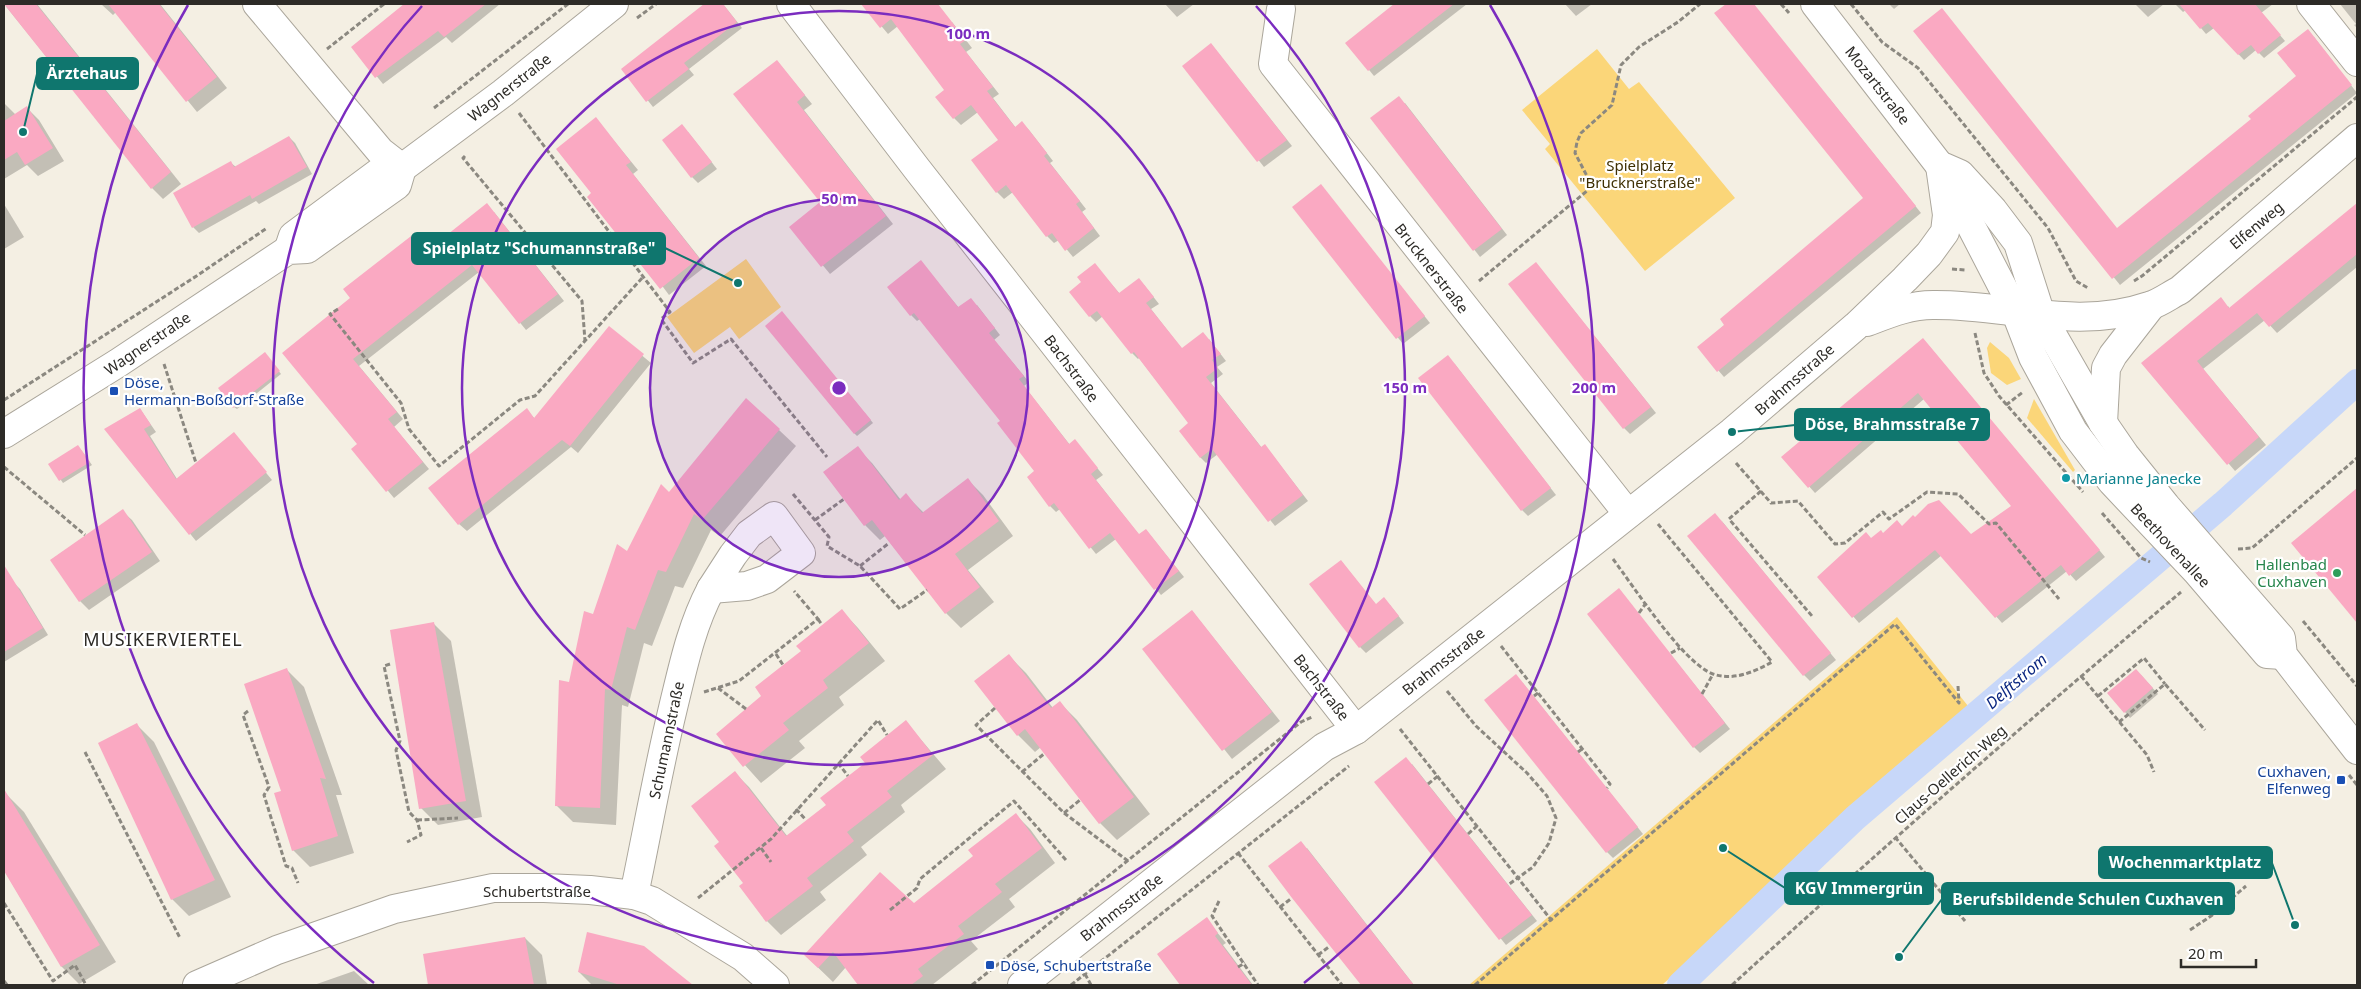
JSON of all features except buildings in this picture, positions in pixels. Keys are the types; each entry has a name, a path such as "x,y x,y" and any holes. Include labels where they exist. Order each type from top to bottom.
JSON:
{"street":[{"path":"258,4 380,151 402,168"},
{"name":"Wagnerstraße","path":"4,434 109,368 288,250 293,236 382,170 402,168 503,93 614,4"},
{"name":"Bachstraße","path":"791,4 917,169 1356,730"},
{"name":"Mozartstraße","path":"1815,4 1940,166 1960,174 1993,210 2018,243 2029,314"},
{"path":"2311,4 2357,62"},
{"name":"Brucknerstraße","path":"1281,9 1273,64 1457,300 1628,514"},
{"name":"Elfenweg","path":"2029,314 2066,318 2107,317 2151,306 2180,290 2357,138"},
{"name":"Brahmsstraße","path":"1022,985 1324,748 1356,730 1732,432 1856,326 1928,254 1945,232 1947,215 1940,166"},
{"name":"Brahmsstraße","path":"1856,326 1904,308 1932,305 2029,314"},
{"name":"Elfenweg","path":"2103,423 2106,368 2151,306"},
{"name":"Beethovenallee","path":"2029,314 2137,470 2176,516 2196,568"},
{"name":"Beethovenallee","path":"2029,314 2033,358 2073,431 2112,482 2150,523 2196,568 2281,638 2283,655 2357,750"},
{"name":"Schumannstraße","path":"634,896 676,695 698,614 711,589 732,555 749,534 774,516 801,553 767,579 747,586 711,589"},
{"name":"Schubertstraße","path":"197,985 232,968 322,933 394,909 493,888 590,890 634,896 652,901 743,957 775,985"}],"path":[{"path":"304,59 325,50 384,4"},
{"path":"1457,300 1588,190 1588,178 1576,153 1577,142 1581,133 1612,106 1621,65 1639,47 1678,22 1700,4"},
{"path":"1851,4 1882,42 1918,68 2048,228 2076,280 2086,288 2095,288"},
{"path":"2128,283 2142,276 2204,227 2357,97"},
{"path":"517,111 670,312 661,319 693,362 730,339 827,457"},
{"path":"470,152 463,158 582,300 585,342"},
{"path":"338,309 330,314 401,403 409,429 439,466 520,400 535,396 643,277"},
{"path":"1975,329 1984,373 2006,405 2088,496"},
{"path":"164,363 196,463"},
{"path":"2006,405 2027,389"},
{"path":"2239,549 2252,548 2357,458"},
{"path":"1733,460 1771,502 1798,501 1835,544 1846,543 1883,512 1889,519 1926,492 1958,494 1988,524 1996,523 2059,599"},
{"path":"4,467 85,535"},
{"path":"1761,491 1729,519 1812,616"},
{"path":"793,494 829,538 827,546 860,566 900,609 927,590"},
{"path":"815,520 844,499"},
{"path":"2100,511 2141,558"},
{"path":"1611,557 1680,648 1694,662 1713,674 1727,676 1750,674 1772,662 1656,521"},
{"path":"860,566 890,543"},
{"name":"Claus-Oellerich-Weg","path":"1732,985 1895,837 2081,676 2196,568"},
{"path":"777,572 822,625"},
{"path":"1639,613 1646,603"},
{"path":"676,695 703,692 739,681 776,654 818,619"},
{"path":"1475,985 1552,921 1895,624 1959,703 1958,686"},
{"name":"Brahmsstraße","path":"1501,646 1610,784 1606,788"},
{"path":"1671,653 1680,648"},
{"path":"776,654 783,665"},
{"path":"2098,696 2144,658 2164,684 2205,730"},
{"path":"390,664 384,666 400,741 396,750 409,812 417,820 421,835 407,842"},
{"path":"1702,694 1713,674"},
{"path":"2081,676 2147,755 2154,772"},
{"path":"2119,722 2164,684"},
{"path":"717,688 746,709"},
{"name":"Brahmsstraße","path":"1446,689 1476,726 1527,773 1548,796 1556,818 1549,843 1533,867 1508,885"},
{"path":"1534,696 1538,693"},
{"path":"972,985 1301,722 1336,705"},
{"path":"996,708 976,725 1064,813 1128,861"},
{"path":"248,711 243,715 269,787 264,795 286,866 292,868 298,884"},
{"path":"676,915 761,848 878,720 887,735"},
{"path":"1398,727 1552,921"},
{"path":"1578,752 1582,749"},
{"path":"85,752 180,938"},
{"path":"1022,772 1045,754"},
{"path":"838,763 848,776"},
{"path":"1428,784 1438,776"},
{"path":"1064,813 1080,800"},
{"path":"890,910 917,888 920,879 1014,801 1066,860"},
{"path":"796,809 806,820"},
{"path":"417,820 458,818"},
{"path":"1468,834 1477,826"},
{"path":"1895,837 1965,921"},
{"path":"761,848 770,862"},
{"path":"1238,853 1342,985"},
{"path":"2190,930 2211,916 2246,886"},
{"path":"1280,907 1292,898"},
{"path":"1219,901 1212,916 1258,985"},
{"path":"4,903 53,980 74,965 86,985"},
{"path":"1318,955 1330,946"},
{"path":"1238,967 1245,963"},
{"path":"1085,974 1091,985"},
{"path":"4,981 7,985"}],"green space":[{"name":"Spielplatz \"Brucknerstraße\"","path":"1597,49 1629,89 1639,82 1735,198 1645,271 1545,149 1550,144 1522,110"},
{"path":"746,259 781,307 739,339 730,327 694,353 667,317"},
{"path":"1990,342 2009,358 2021,379 2007,385 1991,373 1987,348"},
{"path":"2034,399 2075,470 2073,472 2027,418"},
{"path":"1897,617 1972,711 1662,985 1469,985"}],"waterway":[{"name":"Delftstrom","path":"1680,985 1855,818 2223,504 2357,382"}],"place":[{"name":"Ärztehaus","path":"23,132"},
{"name":"Spielplatz \"Schumannstraße\"","path":"738,283"},
{"name":"Döse, Hermann-Boßdorf-Straße","path":"114,391"},
{"name":"Döse, Brahmsstraße 7","path":"1732,432"},
{"name":"Marianne Janecke","path":"2066,478"},
{"name":"Hallenbad Cuxhaven","path":"2337,573"},
{"name":"Cuxhaven, Elfenweg","path":"2341,780"},
{"name":"KGV Immergrün","path":"1723,848"},
{"name":"Wochenmarktplatz","path":"2295,925"},
{"name":"Berufsbildende Schulen Cuxhaven","path":"1899,957"},
{"name":"Döse, Schubertstraße","path":"990,965"}],"district":[{"name":"MUSIKERVIERTEL","path":"163,639"}]}
